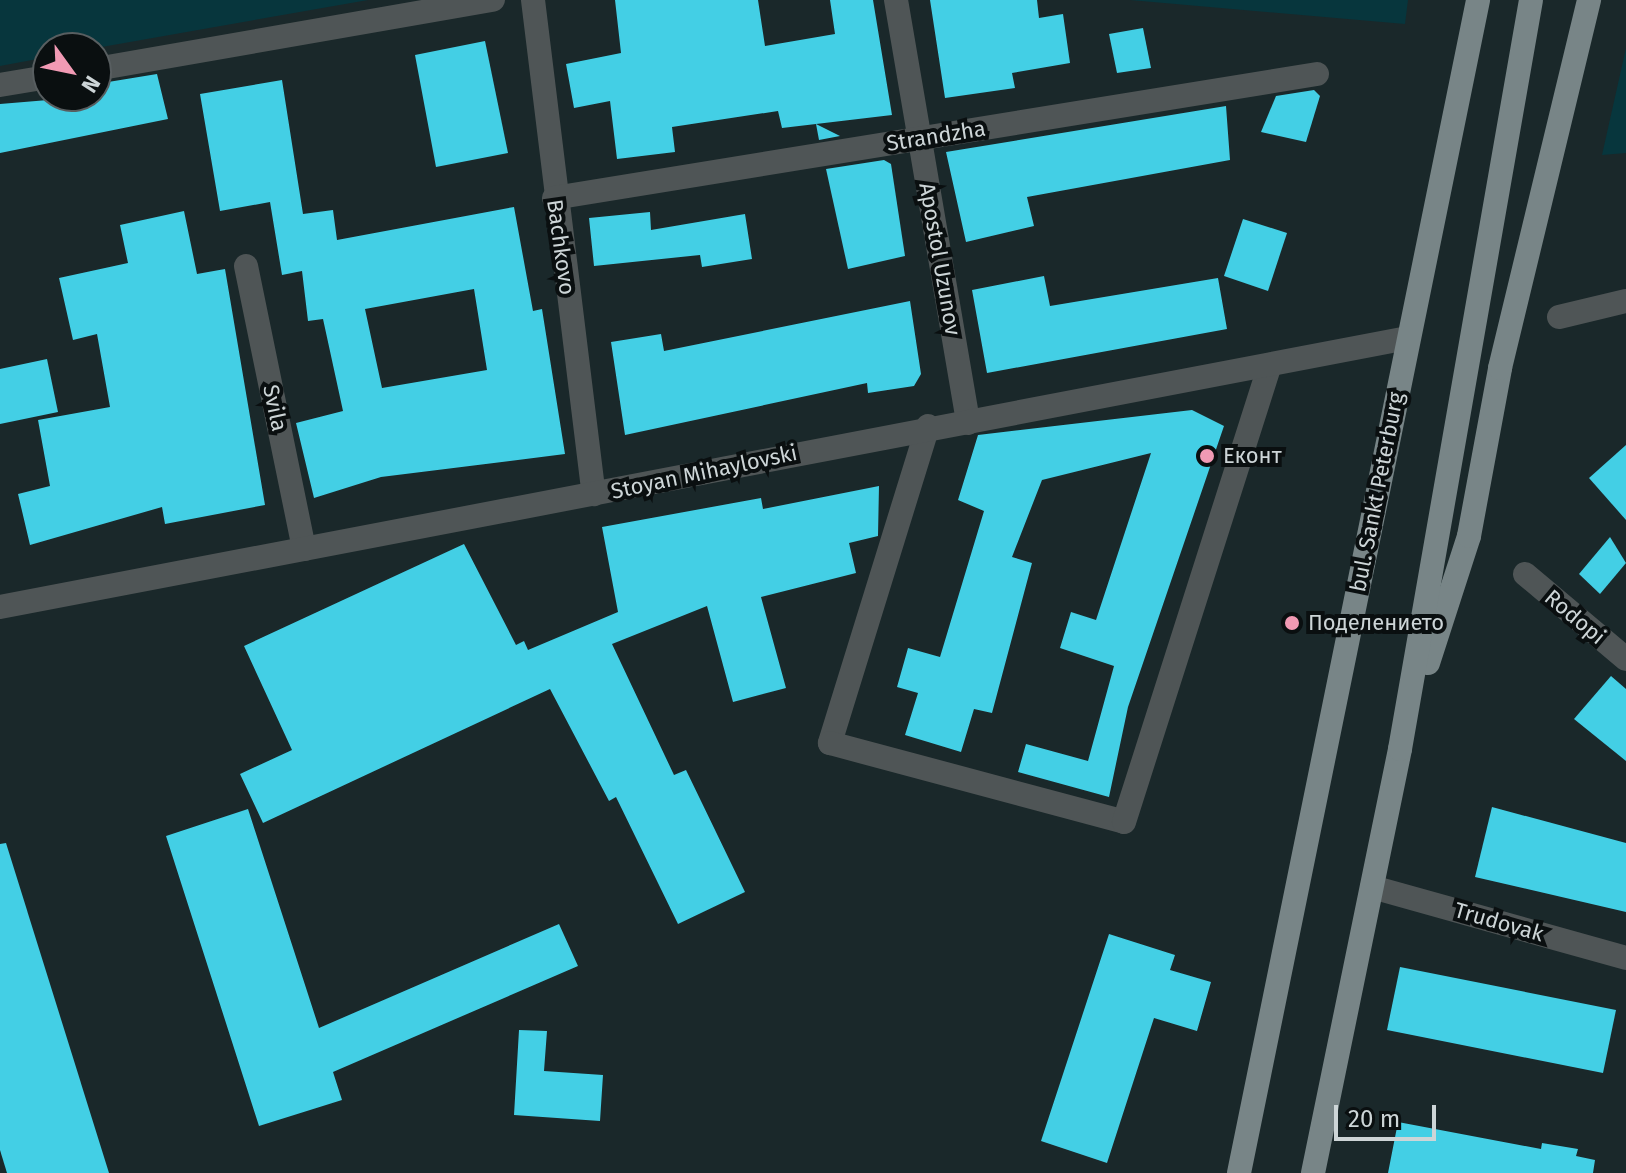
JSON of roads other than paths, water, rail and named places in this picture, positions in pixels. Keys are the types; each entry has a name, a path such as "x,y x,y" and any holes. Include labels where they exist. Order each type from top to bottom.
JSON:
{"main road":[{"path":"1313,1173 1400,749 1531,0"},
{"path":"1400,749 1469,536 1500,368 1589,0"},
{"name":"bul. Sankt Peterburg","path":"1239,1173 1474,6"}],"street":[{"path":"112,66 493,0"},
{"name":"Bachkovo","path":"533,0 554,198 594,494"},
{"name":"Apostol Uzunov","path":"896,0 968,423"},
{"name":"Strandzha","path":"554,198 1317,74"},
{"path":"0,85 32,80"},
{"name":"Svila","path":"246,266 304,549"},
{"path":"1559,317 1626,301"},
{"name":"Stoyan Mihaylovski","path":"0,607 594,494 928,426 968,423 1408,338"},
{"path":"928,426 830,743 1124,822 1270,365"},
{"name":"Rodopi","path":"1525,574 1626,659"},
{"name":"Trudovak","path":"1372,887 1626,958"}],"place":[{"name":"Еконт","path":"1207,456"},
{"name":"Поделението","path":"1292,623"}]}
